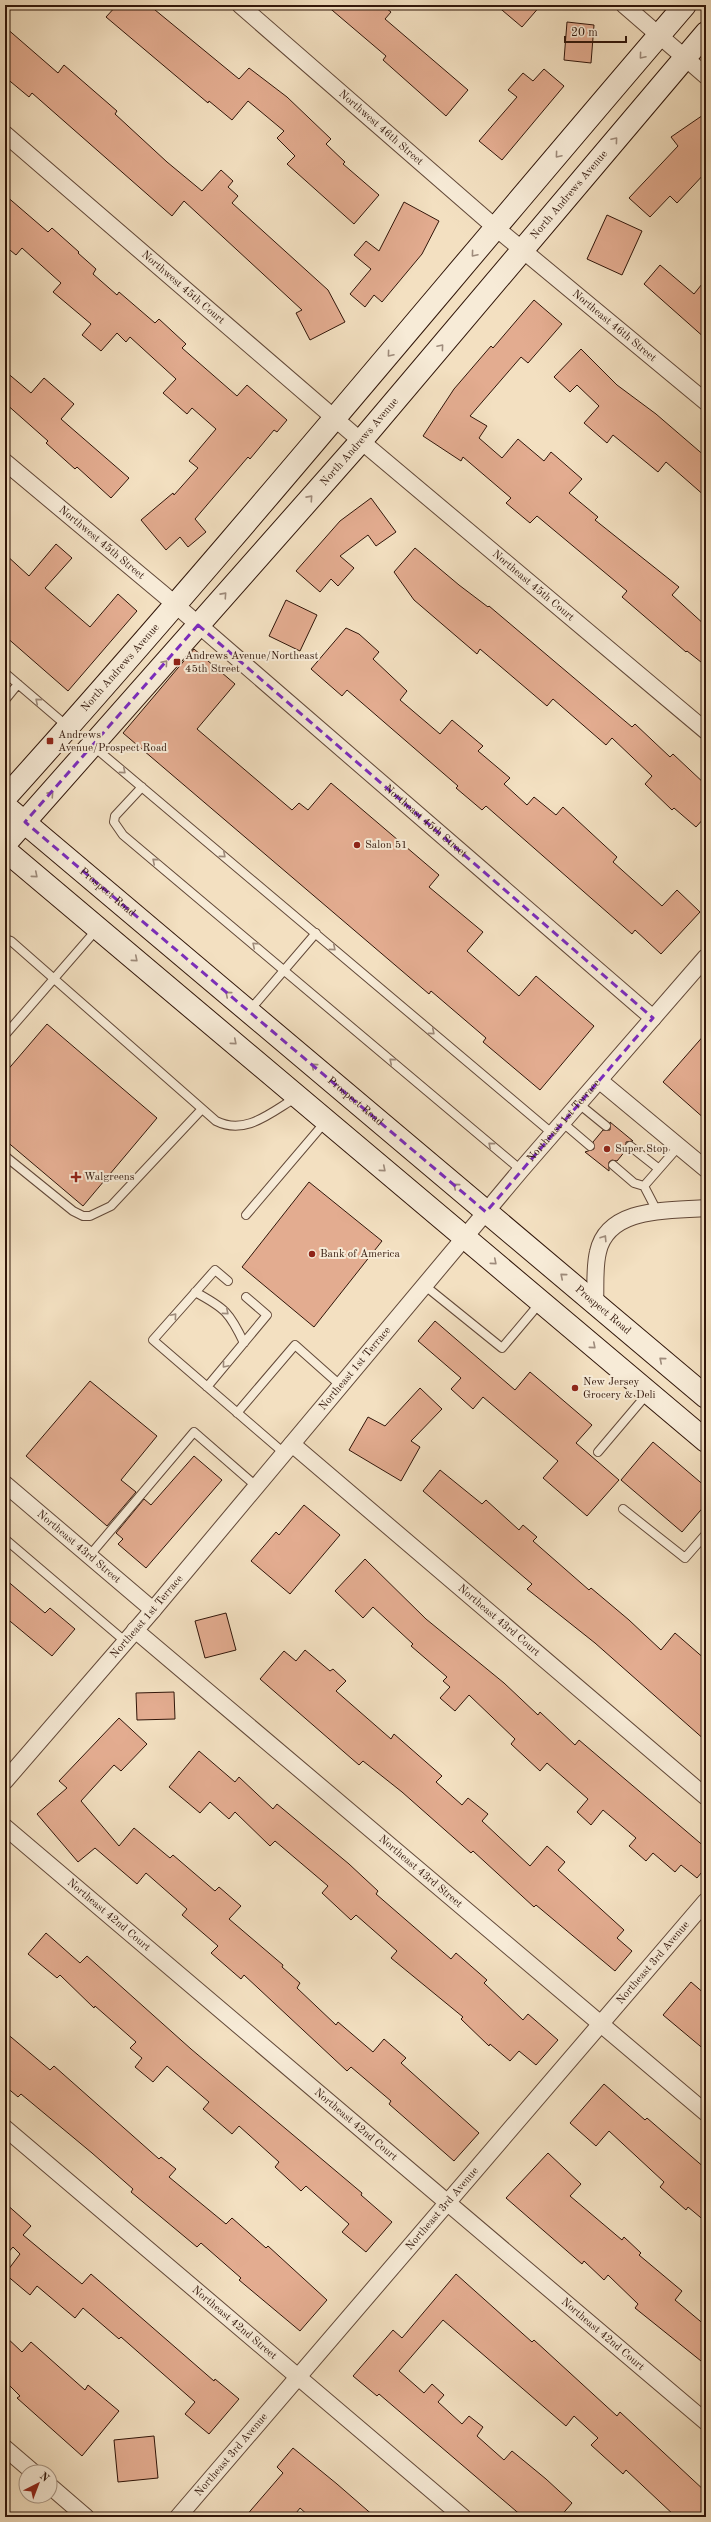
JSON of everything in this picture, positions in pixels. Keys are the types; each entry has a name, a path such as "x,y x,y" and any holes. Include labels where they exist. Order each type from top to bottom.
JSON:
{"main road":[{"name":"North Andrews Avenue","path":"5,798 176,606 336,419 685,5"},
{"name":"North Andrews Avenue","path":"5,844 361,441 706,33"},
{"name":"Prospect Road","path":"5,806 706,1397"},
{"path":"5,850 706,1441"}],"street":[{"name":"Northwest 46th Street","path":"240,5 496,228 523,249"},
{"path":"624,5 706,76"},
{"name":"Northwest 45th Court","path":"5,134 361,441"},
{"name":"Northeast 46th Street","path":"523,249 706,402"},
{"name":"Northeast 45th Court","path":"361,441 706,731"},
{"name":"Northwest 45th Street","path":"5,462 198,625"},
{"name":"Northeast 45th Street","path":"198,625 653,1018"},
{"name":"Northeast 1st Terrace","path":"5,1780 153,1610 520,1170 600,1081 706,957"},
{"path":"600,1081 706,1169"},
{"path":"595,1304 596,1258 598,1250 606,1234 631,1217 658,1211 706,1208"},
{"name":"Northeast 43rd Court","path":"288,1449 706,1797"},
{"name":"Northeast 43rd Street","path":"5,1484 90,1554 153,1610"},
{"name":"Northeast 43rd Street","path":"130,1636 706,2113"},
{"name":"Northeast 42nd Court","path":"5,1827 706,2422"},
{"name":"Northeast 3rd Avenue","path":"178,2517 706,1901"},
{"name":"Northeast 42nd Street","path":"5,2128 463,2517"},
{"path":"5,2448 24,2464"},
{"path":"58,2493 86,2517"}],"lane":[{"path":"5,673 68,727"},
{"path":"5,700 18,684"},
{"path":"93,746 316,933 558,1128 590,1146"},
{"path":"142,787 116,816 114,822 123,835 285,970 520,1170"},
{"path":"5,1036 98,928"},
{"path":"249,1012 316,933"},
{"path":"5,939 11,941 54,978 216,1121 227,1127 249,1125 298,1096"},
{"path":"579,1104 606,1126"},
{"path":"5,1156 73,1211 83,1216 90,1216 111,1206 202,1109"},
{"path":"246,1215 327,1121"},
{"path":"630,1146 659,1169"},
{"path":"644,1186 679,1146"},
{"path":"614,1165 634,1183 644,1186 658,1211"},
{"path":"228,1281 215,1270 153,1340 237,1413 288,1449"},
{"path":"424,1285 502,1348 541,1302"},
{"path":"195,1292 213,1302 232,1317 244,1343"},
{"path":"207,1387 267,1315 246,1297"},
{"path":"237,1413 295,1345 340,1385"},
{"path":"598,1452 649,1392"},
{"path":"90,1554 194,1432 256,1486"},
{"path":"623,1509 685,1558 706,1534"},
{"path":"5,1539 130,1636"}],"highlighted area":[{"path":"198,625 653,1018 486,1212 25,822"}],"building":[{"path":"117,5 149,5 239,79 249,68 287,97 331,139 326,144 345,162 343,164 379,195 354,224 287,164 295,156 277,138 284,131 248,101 232,120 209,101 208,103 106,17"},
{"path":"326,5 382,5 391,12 385,19 468,90 446,116 383,60 386,56"},
{"path":"496,5 541,5 522,27"},
{"path":"567,22 594,25 591,63 564,60"},
{"path":"5,27 58,73 64,65 117,111 115,114 167,162 202,191 221,170 233,181 228,187 238,196 232,203 328,290 345,322 310,340 296,313 302,310 184,201 172,216 32,93 29,97 5,77"},
{"path":"544,69 564,86 502,160 479,141 517,97 508,90 523,73 533,81"},
{"path":"706,113 706,172 677,203 670,196 650,217 629,198 678,146 671,137"},
{"path":"5,195 48,232 52,228 79,252 78,253 96,269 93,274 117,295 119,292 155,323 159,319 186,344 182,348 237,396 247,385 287,420 277,432 274,430 250,459 248,457 195,519 206,532 188,547 180,537 166,550 141,520 173,493 174,495 198,468 189,461 216,429 192,408 187,414 163,393 176,379 130,337 126,342 117,333 101,351 82,335 91,324 53,292 61,283 22,248 16,255 5,246"},
{"path":"404,202 439,221 422,254 382,302 374,295 365,307 350,294 371,269 354,255 366,241 379,251"},
{"path":"607,215 642,231 622,275 587,259"},
{"path":"660,265 694,294 706,279 706,339 644,284"},
{"path":"534,300 562,324 528,363 521,357 470,416 487,426 479,438 502,458 518,439 544,461 551,452 582,479 569,493 598,517 595,520 679,587 672,595 706,626 706,666 687,651 686,652 622,597 627,591 537,516 530,523 506,503 511,498 463,457 461,461 423,436 454,389 491,346 493,348"},
{"path":"581,349 617,385 656,414 706,457 706,497 666,462 658,472 613,435 607,443 584,423 599,406 577,385 570,392 554,377"},
{"path":"5,371 31,393 44,378 74,404 61,419 129,478 111,498 77,467 75,469 46,443 48,441 5,403"},
{"path":"371,498 396,532 376,546 368,535 340,556 354,568 338,586 331,579 320,592 296,571 340,521"},
{"path":"56,544 72,558 45,588 90,627 118,594 137,611 68,691 5,636 5,554 29,576"},
{"path":"415,548 459,585 488,607 489,606 632,727 635,724 670,757 673,754 706,785 706,816 696,827 674,808 672,810 645,784 652,776 612,738 606,745 553,699 547,706 480,649 477,654 414,600 394,572"},
{"path":"286,600 317,615 300,651 269,636"},
{"path":"346,628 359,634 379,652 373,659 407,691 400,700 440,734 452,720 483,746 478,751 510,778 504,784 527,805 534,797 556,815 563,807 617,857 613,862 662,906 677,890 700,912 661,954 635,930 632,934 486,806 482,810 456,788 458,786 347,690 342,696 311,669"},
{"path":"194,649 235,684 197,729 292,810 299,803 308,810 331,783 439,875 429,887 483,932 467,951 519,996 536,976 594,1026 540,1090 483,1042 486,1038 431,991 429,994 123,733"},
{"name":"Walgreens","path":"47,1024 157,1118 83,1206 5,1140 5,1073"},
{"path":"706,1033 706,1120 663,1082"},
{"name":"Super Stop","path":"610,1122 633,1141 626,1142 626,1150 617,1161 612,1160 609,1162 609,1171 585,1152 594,1149 593,1142 603,1130 610,1130"},
{"name":"Bank of America","path":"309,1182 382,1241 314,1327 242,1267"},
{"path":"435,1321 515,1390 530,1372 592,1425 576,1443 619,1480 587,1516 543,1478 558,1461 483,1397 473,1409 451,1389 461,1378 418,1341"},
{"path":"90,1381 157,1436 121,1480 136,1492 107,1526 26,1456"},
{"path":"420,1388 442,1409 411,1441 420,1447 401,1481 349,1450 368,1417 385,1426"},
{"path":"653,1442 706,1487 706,1504 682,1532 621,1480"},
{"path":"194,1456 222,1480 146,1568 118,1544 123,1539 116,1533 144,1499 151,1505"},
{"path":"440,1470 482,1504 486,1500 519,1530 523,1525 537,1537 533,1541 589,1590 591,1588 629,1620 661,1650 675,1633 706,1660 706,1741 595,1643 527,1589 532,1584 423,1491"},
{"path":"304,1505 340,1535 290,1594 251,1561 276,1532 279,1535"},
{"path":"365,1559 426,1619 504,1683 538,1715 540,1712 575,1745 579,1740 706,1848 706,1867 697,1878 681,1865 675,1872 653,1853 646,1861 629,1846 636,1838 603,1810 591,1825 577,1812 588,1799 547,1763 540,1771 511,1744 515,1739 469,1695 455,1711 440,1698 450,1687 443,1681 447,1677 411,1646 413,1644 373,1607 363,1618 335,1591"},
{"path":"5,1579 45,1613 50,1608 75,1629 52,1656 5,1617"},
{"path":"226,1613 236,1650 205,1658 195,1621"},
{"path":"305,1650 330,1671 333,1669 346,1681 336,1691 391,1739 394,1734 442,1776 436,1782 462,1805 468,1798 488,1814 482,1821 530,1866 547,1846 565,1862 558,1870 624,1930 617,1938 632,1951 615,1971 536,1905 534,1907 473,1851 471,1853 402,1792 363,1761 359,1765 260,1679 284,1651 296,1661"},
{"path":"174,1692 175,1719 137,1720 136,1693"},
{"path":"119,1718 147,1744 121,1771 114,1765 81,1801 119,1846 134,1828 170,1858 173,1855 215,1891 219,1887 241,1906 229,1919 283,1965 282,1967 300,1983 297,1988 336,2025 338,2022 373,2052 384,2039 406,2058 401,2063 479,2133 454,2161 389,2104 391,2101 351,2067 347,2071 244,1975 241,1979 211,1953 218,1946 182,1915 187,1909 146,1873 137,1884 95,1848 78,1862 37,1814 67,1788 59,1781"},
{"path":"199,1751 235,1782 239,1777 273,1809 277,1804 349,1864 378,1891 376,1894 451,1959 456,1953 487,1980 484,1983 523,2020 528,2014 558,2040 536,2065 519,2051 510,2061 490,2044 489,2046 461,2019 463,2017 391,1958 397,1951 356,1915 351,1920 322,1893 328,1886 275,1841 270,1846 235,1812 229,1819 210,1802 200,1813 169,1787"},
{"path":"46,1933 80,1963 87,1956 191,2049 362,2193 361,2195 392,2222 366,2252 342,2232 349,2224 306,2186 301,2191 275,2167 279,2162 239,2126 232,2134 203,2109 209,2102 167,2066 153,2082 135,2067 142,2058 130,2048 136,2042 95,2006 94,2008 60,1975 57,1978 28,1954"},
{"path":"691,1982 706,1995 706,2051 663,2015"},
{"path":"5,2032 50,2070 54,2066 159,2159 161,2157 176,2169 169,2177 226,2224 232,2218 266,2248 268,2246 327,2300 300,2331 239,2280 241,2278 201,2243 197,2247 131,2192 133,2189 92,2153 21,2094 18,2097 5,2086"},
{"path":"604,2084 645,2120 647,2118 706,2169 706,2222 688,2207 686,2210 660,2187 664,2182 609,2131 596,2146 570,2123"},
{"path":"548,2153 581,2184 570,2196 622,2240 624,2237 641,2253 639,2255 682,2291 675,2300 706,2326 706,2365 635,2308 638,2304 608,2275 604,2280 584,2261 582,2264 506,2198"},
{"path":"5,2203 31,2226 23,2235 82,2284 91,2274 214,2381 215,2379 239,2399 209,2434 185,2414 195,2402 121,2337 119,2339 83,2308 75,2318 37,2286 30,2295 5,2274 20,2254 13,2247 5,2256"},
{"path":"456,2274 532,2342 534,2340 617,2416 620,2412 706,2492 706,2517 676,2517 626,2470 623,2474 591,2445 598,2438 574,2416 566,2426 443,2320 399,2371 424,2393 432,2384 444,2395 438,2402 462,2424 469,2416 483,2427 477,2436 504,2460 512,2451 546,2479 572,2503 560,2517 523,2517 379,2394 377,2396 353,2376 393,2330 402,2338"},
{"path":"5,2336 22,2352 31,2342 85,2390 88,2385 119,2411 82,2456 17,2398 20,2396 5,2381"},
{"path":"154,2436 158,2478 118,2482 114,2440"},
{"path":"293,2448 375,2517 310,2517 300,2508 293,2517 245,2517 283,2473 277,2467"}],"place":[{"name":"Andrews Avenue/Northeast 45th Street","path":"177,662"},
{"name":"Andrews Avenue/Prospect Road","path":"50,741"},
{"name":"Salon 51","path":"357,845"},
{"name":"Super Stop","path":"607,1149"},
{"name":"Walgreens","path":"76,1177"},
{"name":"Bank of America","path":"312,1254"},
{"name":"New Jersey Grocery & Deli","path":"575,1388"}]}
